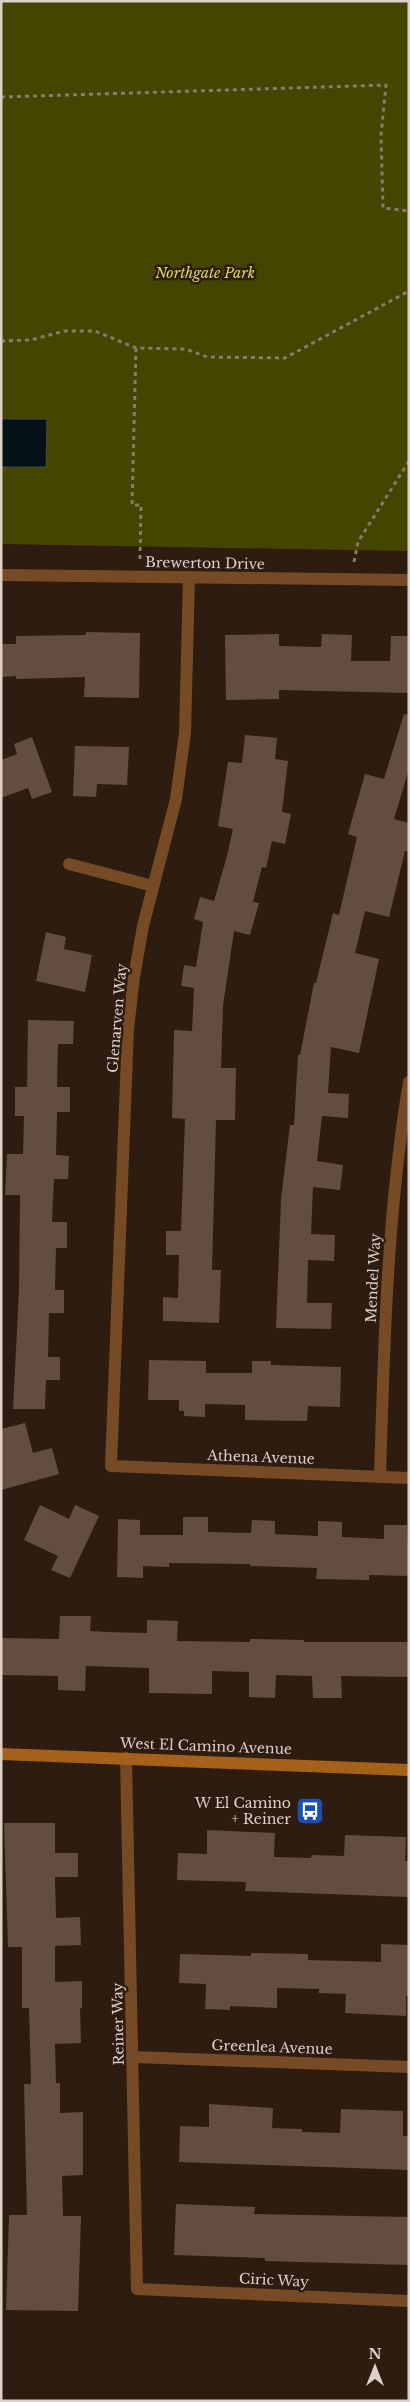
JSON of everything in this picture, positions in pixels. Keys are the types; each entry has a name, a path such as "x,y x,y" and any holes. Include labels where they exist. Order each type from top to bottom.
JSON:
{"main road":[{"name":"West El Camino Avenue","path":"1,1754 409,1770"}],"street":[{"name":"Brewerton Drive","path":"1,575 409,580"},
{"name":"Glenarven Way","path":"111,1466 128,1029 134,978 153,886 176,799 185,732 189,578"},
{"path":"70,864 153,886"},
{"name":"Mendel Way","path":"380,1477 391,1224 401,1129 409,1082"},
{"name":"Athena Avenue","path":"111,1466 409,1478"},
{"name":"Reiner Way","path":"126,1758 134,2057 137,2289"},
{"name":"Greenlea Avenue","path":"134,2057 409,2067"},
{"name":"Ciric Way","path":"137,2289 409,2301"}],"path":[{"path":"1,97 386,85 381,135 383,208 409,211"},
{"path":"1,341 31,340 64,331 95,331 136,348 186,349 207,357 285,358 409,291"},
{"path":"136,348 132,505 140,505 139,577"},
{"path":"351,580 358,542 409,461"}],"green space":[{"name":"Northgate Park","path":"1,1 409,1 409,551 1,544"}],"shaded area":[{"path":"1,419 47,419 46,467 1,467"}],"building":[{"path":"86,632 140,633 139,698 84,697 85,677 16,679 16,676 1,677 1,644 16,644 16,636 86,635"},
{"path":"279,634 279,646 321,647 322,634 352,635 351,661 390,661 391,636 409,636 409,693 279,690 279,699 226,700 225,635"},
{"path":"404,714 409,715 409,769 394,819 409,823 409,852 405,851 389,917 365,911 355,953 379,959 359,1053 331,1047 328,1093 349,1094 348,1118 322,1116 317,1161 343,1165 340,1190 313,1187 311,1234 335,1235 334,1261 308,1260 307,1303 332,1303 331,1329 276,1328 281,1199 290,1125 294,1125 298,1055 300,1055 314,983 316,983 333,913 339,915 357,837 348,834 365,774 384,779"},
{"path":"245,735 277,738 275,759 288,761 282,812 291,814 285,844 272,841 266,868 262,867 253,902 259,903 250,935 234,931 223,1006 221,1068 236,1068 235,1120 216,1120 212,1270 221,1270 219,1323 163,1321 163,1297 178,1298 179,1255 166,1255 166,1231 181,1231 185,1119 172,1118 174,1030 192,1031 194,988 181,986 184,965 196,967 203,922 194,919 200,897 214,901 227,856 233,829 218,826 228,762 242,763"},
{"path":"32,737 52,792 32,799 28,788 1,798 1,760 17,754 14,744"},
{"path":"75,746 129,747 127,785 97,784 96,797 73,796"},
{"path":"46,932 66,937 64,949 92,955 85,992 36,981"},
{"path":"28,1020 74,1021 73,1044 58,1044 57,1087 70,1087 70,1112 57,1112 56,1155 69,1156 68,1179 54,1179 52,1222 67,1222 67,1248 56,1248 55,1290 64,1290 64,1313 49,1313 48,1357 60,1357 60,1380 46,1380 45,1409 13,1409 19,1290 20,1195 5,1195 7,1154 23,1154 24,1116 15,1116 15,1087 27,1087"},
{"path":"149,1360 206,1361 206,1373 252,1373 252,1361 271,1361 271,1365 341,1367 340,1407 308,1406 307,1421 245,1420 245,1405 205,1404 205,1417 184,1416 184,1411 179,1411 179,1400 148,1400"},
{"path":"25,1423 33,1453 52,1448 59,1474 1,1490 1,1429"},
{"path":"40,1505 69,1519 75,1505 99,1516 70,1578 51,1570 58,1556 24,1540"},
{"path":"183,1517 208,1517 208,1532 251,1533 252,1520 275,1521 275,1534 318,1536 318,1521 342,1522 342,1537 384,1539 384,1525 407,1525 409,1576 369,1575 369,1580 316,1579 317,1568 250,1566 250,1564 169,1563 169,1567 143,1566 143,1578 117,1577 118,1519 140,1520 140,1535 183,1535"},
{"path":"60,1616 91,1616 90,1631 107,1632 147,1633 147,1620 178,1621 177,1641 250,1642 250,1639 304,1640 304,1642 409,1642 409,1677 341,1676 342,1698 313,1698 312,1676 276,1675 275,1698 249,1697 249,1672 212,1671 212,1694 149,1693 149,1668 86,1666 85,1691 58,1690 58,1676 1,1675 1,1638 59,1639"},
{"path":"4,1823 55,1823 55,1853 78,1853 78,1877 55,1877 56,1918 80,1917 81,1945 55,1946 55,1982 82,1981 82,2008 80,2008 81,2043 55,2044 56,2083 60,2083 60,2113 83,2112 83,2175 62,2176 63,2216 81,2216 78,2311 6,2310 9,2215 27,2215 24,2084 31,2084 29,2008 22,2008 22,1947 8,1947"},
{"path":"207,1830 275,1833 274,1857 311,1858 312,1855 344,1856 345,1835 406,1837 405,1861 409,1861 409,1897 245,1891 246,1882 177,1880 178,1853 207,1854"},
{"path":"381,1944 409,1945 409,1996 406,1996 406,2016 345,2013 346,1994 319,1993 319,1989 277,1988 277,2008 230,2006 230,2010 205,2009 206,1984 179,1983 180,1954 251,1956 251,1953 308,1954 308,1960 381,1962"},
{"path":"209,2104 273,2108 272,2128 302,2129 302,2132 340,2133 341,2109 403,2111 403,2136 409,2136 409,2170 179,2162 180,2126 209,2127"},
{"path":"176,2204 255,2207 254,2214 409,2217 409,2265 265,2261 265,2258 174,2255"}],"place":[{"name":"W El Camino + Reiner","path":"310,1811"}]}
